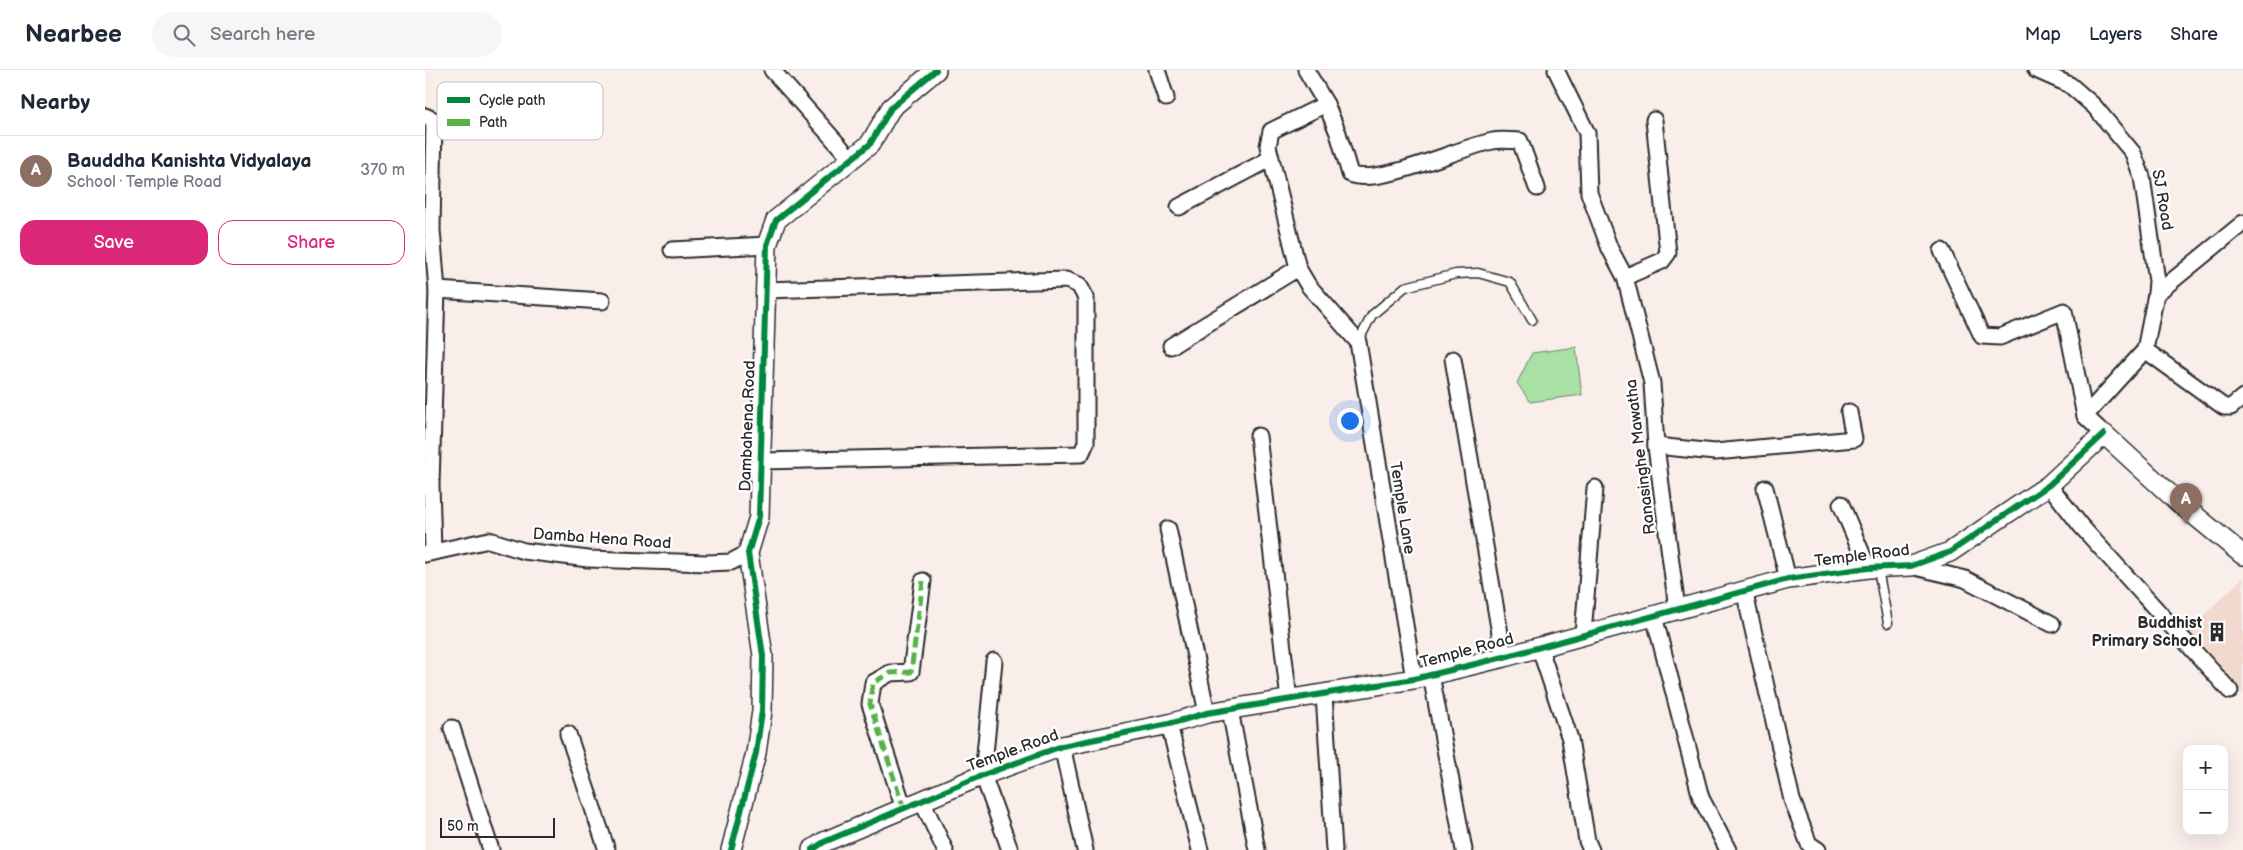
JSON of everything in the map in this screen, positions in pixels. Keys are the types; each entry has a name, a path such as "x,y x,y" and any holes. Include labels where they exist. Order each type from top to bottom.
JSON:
{"street":[{"path":"772,70 851,159"},
{"name":"Dambahena Road","path":"731,850 757,753 762,712 763,656 748,554 759,517 767,246 776,220 870,144 891,108 936,70"},
{"path":"1157,70 1165,98"},
{"path":"1306,70 1326,104 1351,174 1359,178 1410,168 1493,141 1520,140 1537,188"},
{"name":"Ranasinghe Mawatha","path":"1556,70 1587,134 1589,193 1610,249 1625,276 1652,383 1656,446 1677,609"},
{"name":"SJ Road","path":"2036,70 2070,85 2094,106 2133,153 2142,177 2157,280 2157,294 2145,350"},
{"path":"1326,104 1271,131 1268,146 1298,268 1308,285 1357,342"},
{"path":"425,116 434,120 432,230 437,290 429,552"},
{"path":"1625,276 1662,261 1668,253 1654,120"},
{"path":"1179,208 1270,158"},
{"path":"2157,294 2243,223"},
{"path":"672,250 767,246"},
{"path":"1942,251 1982,336 2000,337 2064,311 2085,416 2176,500 2243,555"},
{"path":"1171,346 1298,268"},
{"path":"761,460 1081,454 1086,443 1086,298 1079,286 1066,280 766,290"},
{"path":"437,290 603,301"},
{"name":"Temple Lane","path":"1357,342 1423,677 1465,850"},
{"path":"2085,416 2145,350 2223,408 2231,407 2243,397"},
{"path":"1453,359 1504,657"},
{"path":"1656,446 1715,452 1854,439 1849,412"},
{"name":"Temple Road","path":"812,850 824,842 983,775 1062,746 1169,724 1207,713 1423,677 1504,657 1788,579 1911,566 1950,552 2049,485 2104,434"},
{"path":"1258,436 1289,700"},
{"path":"2049,485 2081,526 2230,691"},
{"path":"1583,634 1595,488"},
{"path":"1765,488 1788,579"},
{"path":"1841,504 1873,569"},
{"path":"1168,529 1207,713"},
{"name":"Damba Hena Road","path":"429,552 489,540 524,551 588,558 707,563 731,562 748,554"},
{"path":"1911,566 1965,579 2052,624"},
{"path":"904,808 870,704 873,683 890,673 911,672 923,581"},
{"path":"1744,590 1792,800 1809,844 1818,850"},
{"path":"1654,616 1701,798 1728,850"},
{"path":"1539,646 1571,739 1587,841 1591,850"},
{"name":"Temple Road","path":"983,775 994,661"},
{"path":"1324,695 1334,850"},
{"path":"1230,710 1257,850"},
{"path":"1169,724 1200,850"},
{"path":"452,728 491,850"},
{"path":"568,734 607,850"},
{"path":"1062,746 1085,850"},
{"path":"983,775 1009,850"},
{"path":"922,801 945,850"}],"lane":[{"path":"1357,342 1372,315 1405,287 1456,274 1478,273 1511,282 1532,320"},
{"path":"1873,569 1889,623"}],"shaded area":[{"path":"2243,577 2243,694 2189,630"}],"green space":[{"path":"1576,347 1582,395 1530,402 1517,383 1532,353"}],"marked path":[{"path":"904,809 870,704 873,683 890,673 911,672 923,581"}],"cycle path":[{"path":"731,850 756,753 762,711 763,656 748,553 759,517 767,245 776,220 870,144 891,108 936,70"},
{"path":"812,850 824,842 983,775 1062,746 1169,724 1207,713 1414,679 1504,657 1788,579 1868,568 1911,566 1950,552 2049,485 2104,434"}],"place":[{"name":"Bauddha Kanishta Vidyalaya","path":"2186,524"},
{"name":"Buddhist Primary School","path":"2217,632"}]}
